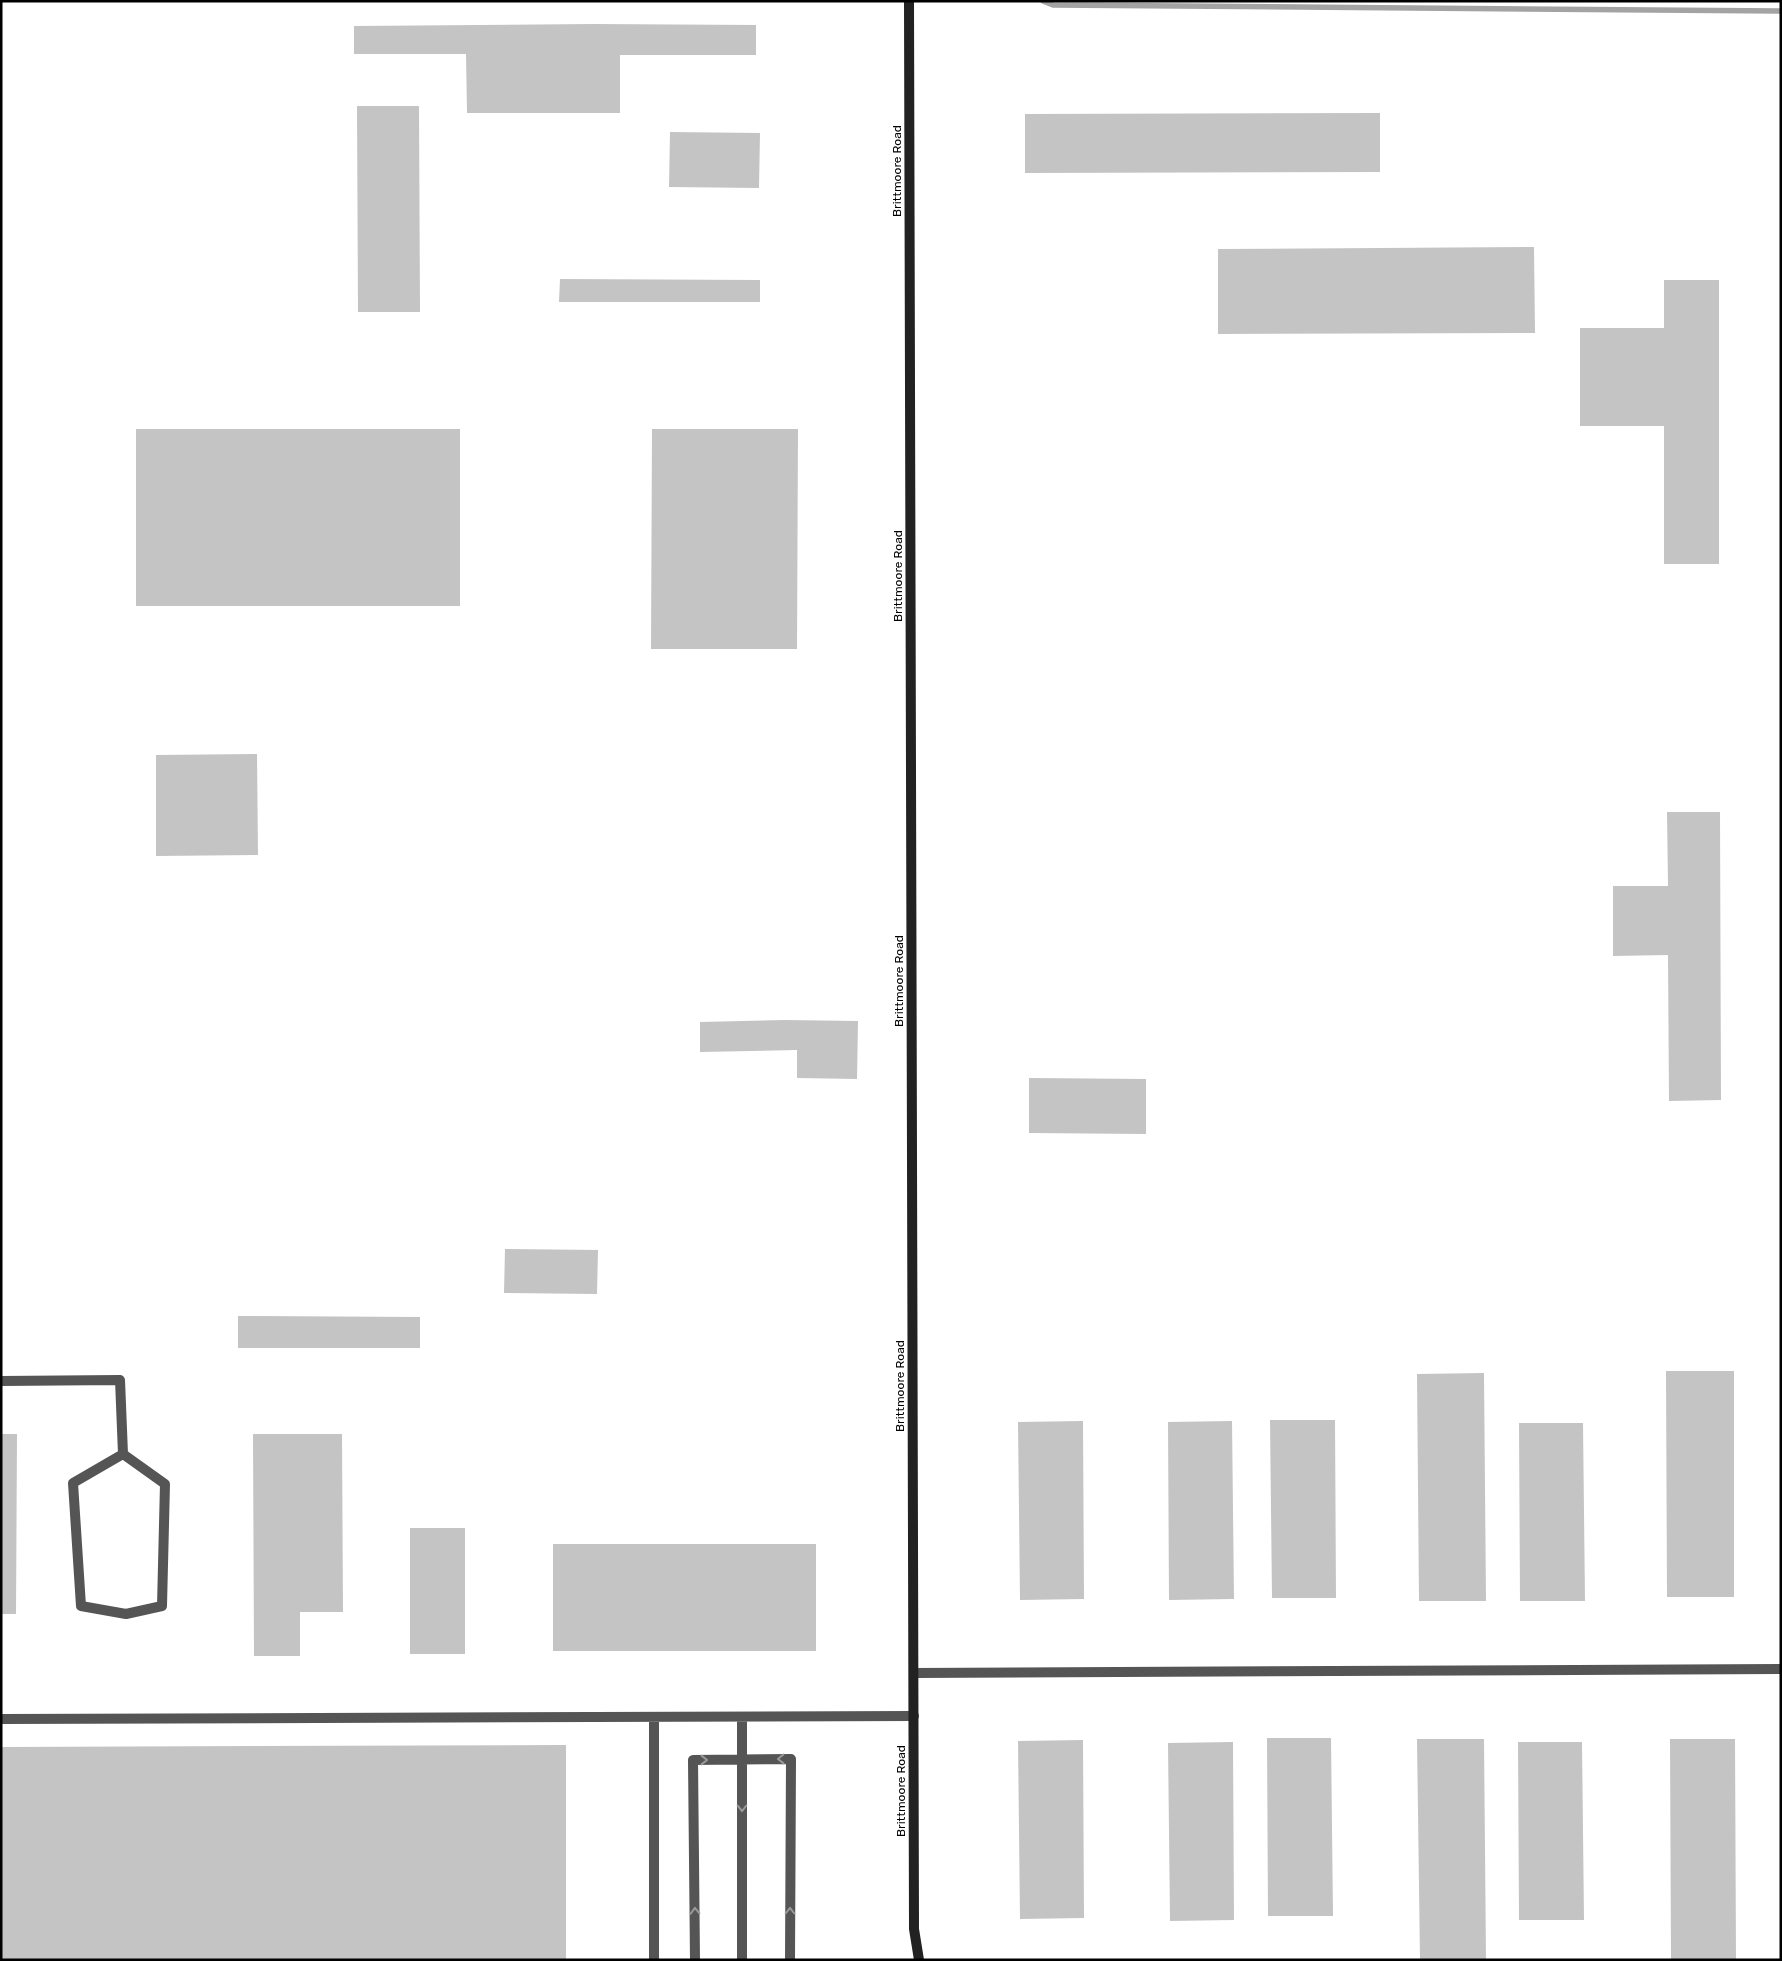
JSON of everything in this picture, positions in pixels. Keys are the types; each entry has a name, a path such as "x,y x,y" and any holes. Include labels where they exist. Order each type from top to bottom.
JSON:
{"main road":[{"name":"Brittmoore Road","path":"909,1 914,1929 918,1960"}],"lane":[{"path":"1,1381 120,1380 123,1454"},
{"path":"123,1454 165,1484 162,1606 126,1614 81,1606 73,1483 123,1454"},
{"path":"914,1673 1781,1669"},
{"path":"1,1719 914,1716"},
{"path":"654,1717 654,1960"},
{"path":"742,1717 742,1960"},
{"path":"695,1960 693,1760 792,1759 790,1960"}],"building":[{"path":"756,25 756,55 620,55 620,113 467,113 466,54 354,54 354,26"},
{"path":"357,106 419,106 420,312 358,312"},
{"path":"1380,113 1380,172 1025,173 1025,114"},
{"path":"670,132 760,133 759,188 669,187"},
{"path":"1534,247 1535,333 1218,334 1218,249"},
{"path":"560,279 760,280 760,302 559,302"},
{"path":"1664,280 1719,280 1719,564 1664,564 1664,426 1580,426 1580,328 1664,328"},
{"path":"136,429 460,429 460,606 136,606"},
{"path":"652,429 798,429 797,649 651,649"},
{"path":"257,754 258,855 156,856 156,755"},
{"path":"1667,812 1720,812 1721,1100 1669,1101 1668,955 1613,956 1613,886 1668,886"},
{"path":"858,1021 857,1079 797,1078 797,1050 700,1052 700,1022"},
{"path":"1029,1078 1146,1079 1146,1134 1029,1133"},
{"path":"505,1249 598,1250 597,1294 504,1293"},
{"path":"238,1316 420,1317 420,1348 238,1348"},
{"path":"1666,1371 1734,1371 1734,1597 1667,1597"},
{"path":"1484,1373 1486,1601 1419,1601 1417,1374"},
{"path":"1270,1420 1335,1420 1336,1598 1272,1598"},
{"path":"1083,1421 1084,1599 1020,1600 1018,1422"},
{"path":"1232,1421 1234,1599 1169,1600 1168,1422"},
{"path":"1519,1423 1583,1423 1585,1601 1520,1601"},
{"path":"1,1434 17,1434 16,1614 1,1614"},
{"path":"253,1434 342,1434 343,1612 300,1612 300,1656 254,1656"},
{"path":"410,1528 465,1528 465,1654 410,1654"},
{"path":"553,1544 816,1544 816,1651 553,1651"},
{"path":"1267,1738 1331,1738 1333,1916 1268,1916"},
{"path":"1417,1739 1484,1739 1486,1960 1420,1960"},
{"path":"1670,1739 1735,1739 1736,1960 1671,1960"},
{"path":"1083,1740 1084,1918 1020,1919 1018,1741"},
{"path":"1233,1742 1234,1920 1170,1921 1168,1743"},
{"path":"1518,1742 1582,1742 1584,1920 1519,1920"},
{"path":"566,1745 566,1960 1,1960 1,1747"}],"waterway":[{"path":"1043,1 1053,5 1781,11"}]}
